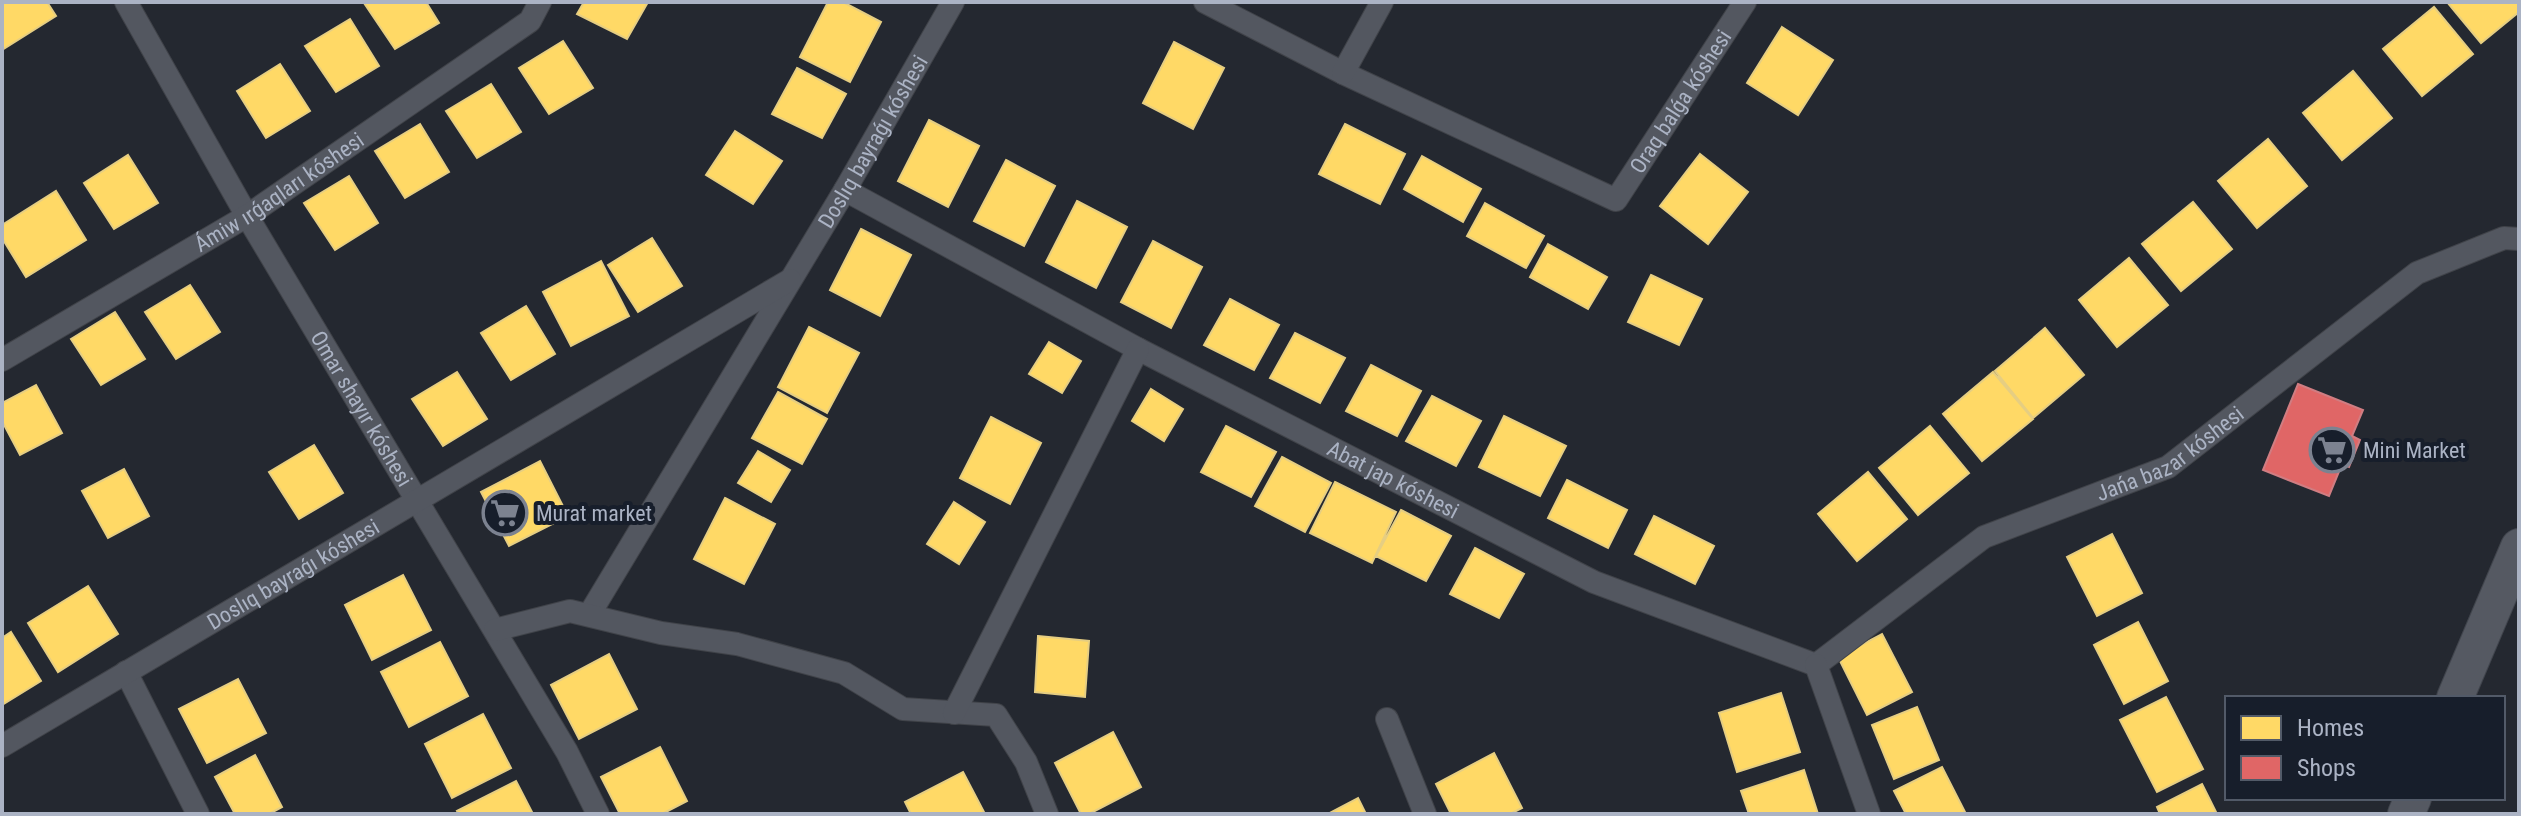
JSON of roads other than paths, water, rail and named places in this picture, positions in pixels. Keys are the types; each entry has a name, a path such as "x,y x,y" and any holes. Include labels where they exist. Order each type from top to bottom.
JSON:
{"main road":[{"path":"2456,696 2519,547"}],"street":[{"name":"Omar shayır kóshesi","path":"126,2 247,216 567,752 598,814"},
{"name":"Ámiw ırǵaqları kóshesi","path":"2,360 247,216 530,21 540,2"},
{"name":"Doslıq bayraǵı kóshesi","path":"589,615 845,190 953,2"},
{"path":"1205,2 1343,73 1382,2"},
{"name":"Oraq balǵa kóshesi","path":"1343,73 1616,200 1745,2"},
{"name":"Abat jap kóshesi","path":"845,190 1138,349 1594,582 1816,665"},
{"name":"Jańa bazar kóshesi","path":"1816,665 1984,537 2168,467 2417,273 2504,238 2519,239"},
{"name":"Doslıq bayraǵı kóshesi","path":"2,746 790,280"},
{"path":"954,713 1138,349"},
{"path":"495,630 570,611 661,633 753,648 844,673 903,709 996,715 1026,762 1047,814"},
{"path":"1816,665 1869,814"},
{"path":"126,672 198,814"},
{"path":"1387,719 1425,814"}],"place":[{"name":"Mini Market","path":"2332,450"},
{"name":"Murat market","path":"505,513"}]}
